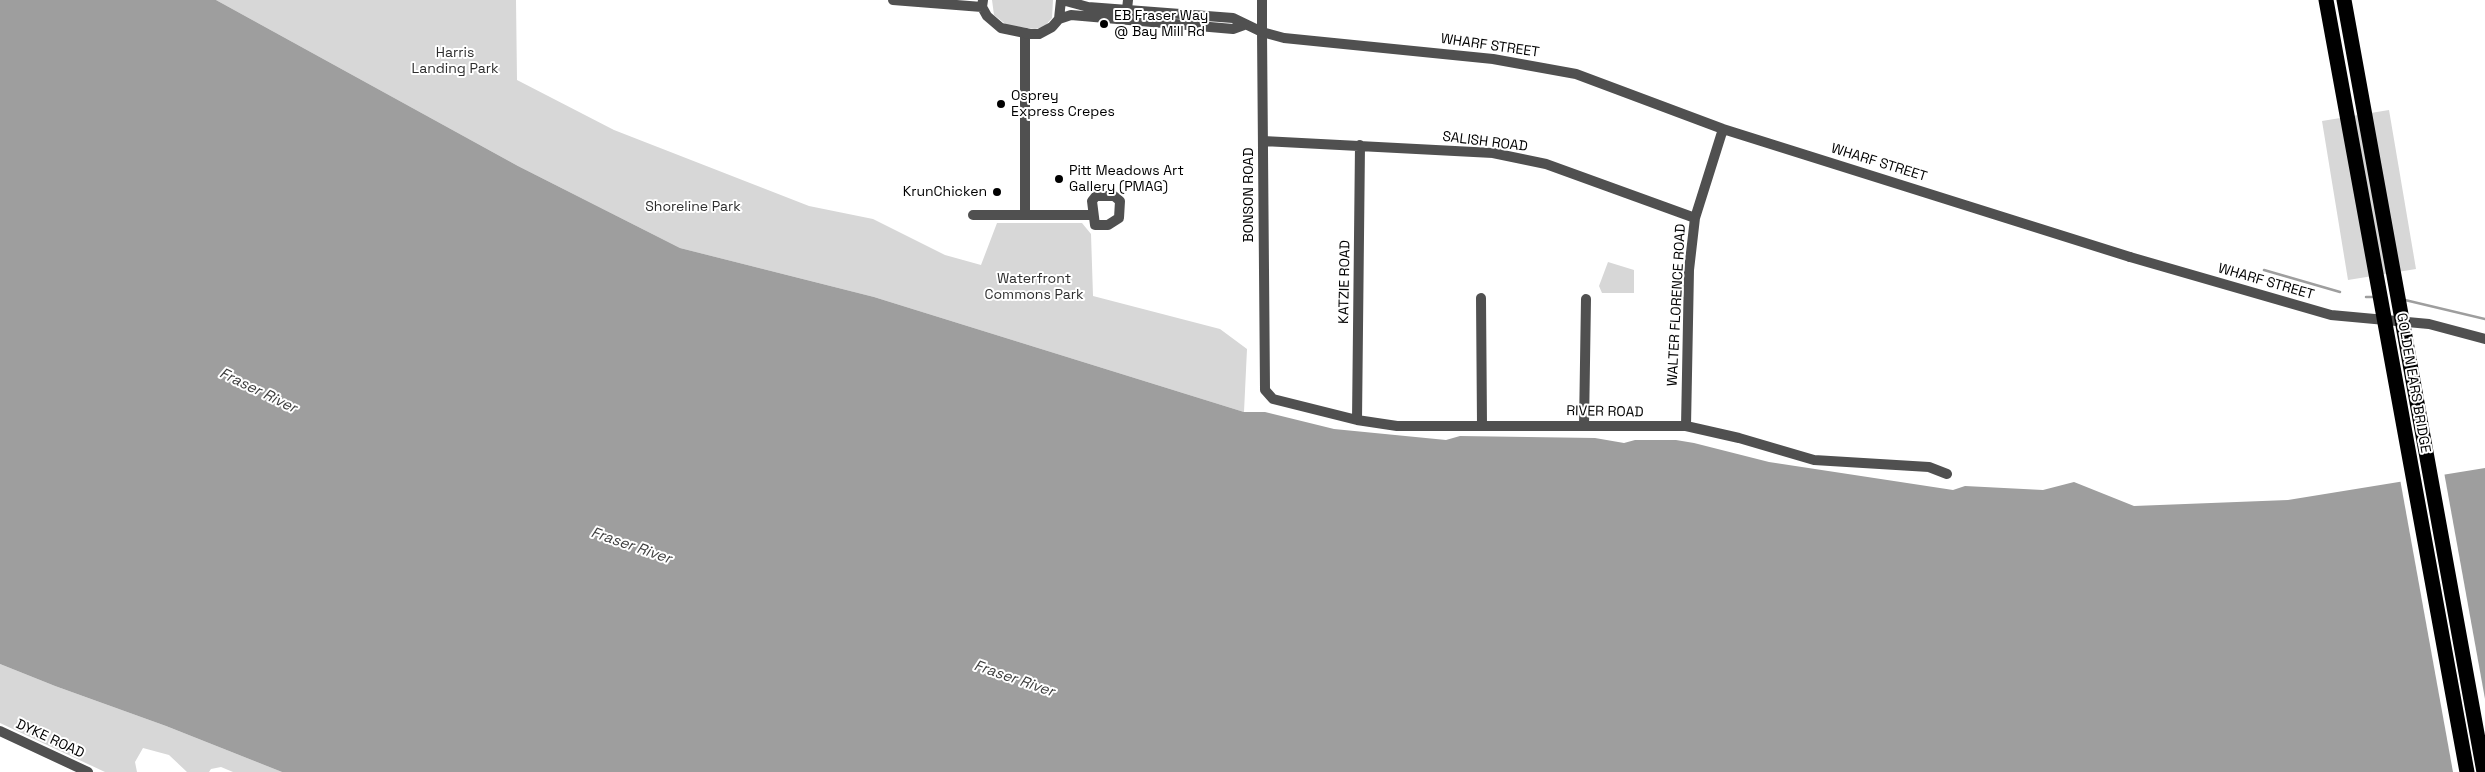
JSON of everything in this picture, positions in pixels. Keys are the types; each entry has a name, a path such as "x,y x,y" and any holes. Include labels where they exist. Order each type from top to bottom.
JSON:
{"highway":[{"name":"GOLDEN EARS BRIDGE","path":"2326,0 2467,772"},
{"name":"GOLDEN EARS BRIDGE","path":"2344,0 2484,772"}],"street":[{"path":"893,0 982,4 1001,28 1025,34 1046,31 1059,19 1072,15 1127,10"},
{"path":"1059,19 1062,0 1088,7 1127,10"},
{"name":"BONSON ROAD","path":"1262,0 1264,390"},
{"name":"WHARF STREET","path":"1127,10 1233,29 1244,25 1284,38 1538,66 1576,74 1724,129 2130,257 2330,315 2429,324 2485,339"},
{"path":"1025,34 1025,215"},
{"name":"WALTER FLORENCE ROAD","path":"1686,426 1690,270 1695,218 1724,129"},
{"name":"SALISH ROAD","path":"1263,142 1472,151 1546,164 1695,218"},
{"name":"KATZIE ROAD","path":"1356,420 1360,145"},
{"path":"973,215 1093,215"},
{"path":"1481,298 1482,425"},
{"path":"1584,426 1586,298"},
{"name":"RIVER ROAD","path":"1264,390 1273,399 1356,420 1422,427 1482,425 1686,426 1740,438 1814,460 1929,468 1947,474"},
{"name":"DYKE ROAD","path":"0,731 88,772"}],"green space":[{"path":"216,0 516,0 517,80 614,130 809,206 873,219 945,255 981,265 997,223 1082,223 1091,234 1093,296 1220,329 1247,349 1244,412 874,297 680,248 518,166"},
{"path":"992,0 1053,0 1052,18 1044,27 1035,29 1008,26 994,15"},
{"path":"2389,110 2416,269 2348,280 2322,121"},
{"path":"1608,262 1634,270 1634,293 1602,293 1599,286"},
{"path":"0,664 282,772 233,772 221,767 211,769 209,772 187,772 169,755 143,748 135,762 137,772 105,772 0,723"}],"water":[{"name":"Fraser River","path":"0,0 216,0 518,166 680,248 874,297 1244,412 1265,412 1334,429 1446,440 1460,436 1595,438 1624,443 1635,440 1676,440 1769,462 1953,490 1965,486 2043,490 2074,482 2134,506 2288,500 2485,468 2485,772 282,772 0,664"}],"pier":[{"path":"2444,472 2485,699 2485,772 2453,772 2400,479"}],"waterway":[{"path":"2264,270 2340,292"},
{"path":"2366,297 2374,297"},
{"path":"2405,300 2485,319"}],"place":[{"name":"EB Fraser Way @ Bay Mill Rd","path":"1104,24"},
{"name":"Osprey Express Crepes","path":"1001,104"},
{"name":"Pitt Meadows Art Gallery (PMAG)","path":"1059,179"},
{"name":"KrunChicken","path":"997,192"}],"park label":[{"name":"Harris Landing Park","path":"455,62"},
{"name":"Shoreline Park","path":"693,207"},
{"name":"Waterfront Commons Park","path":"1034,288"}]}
